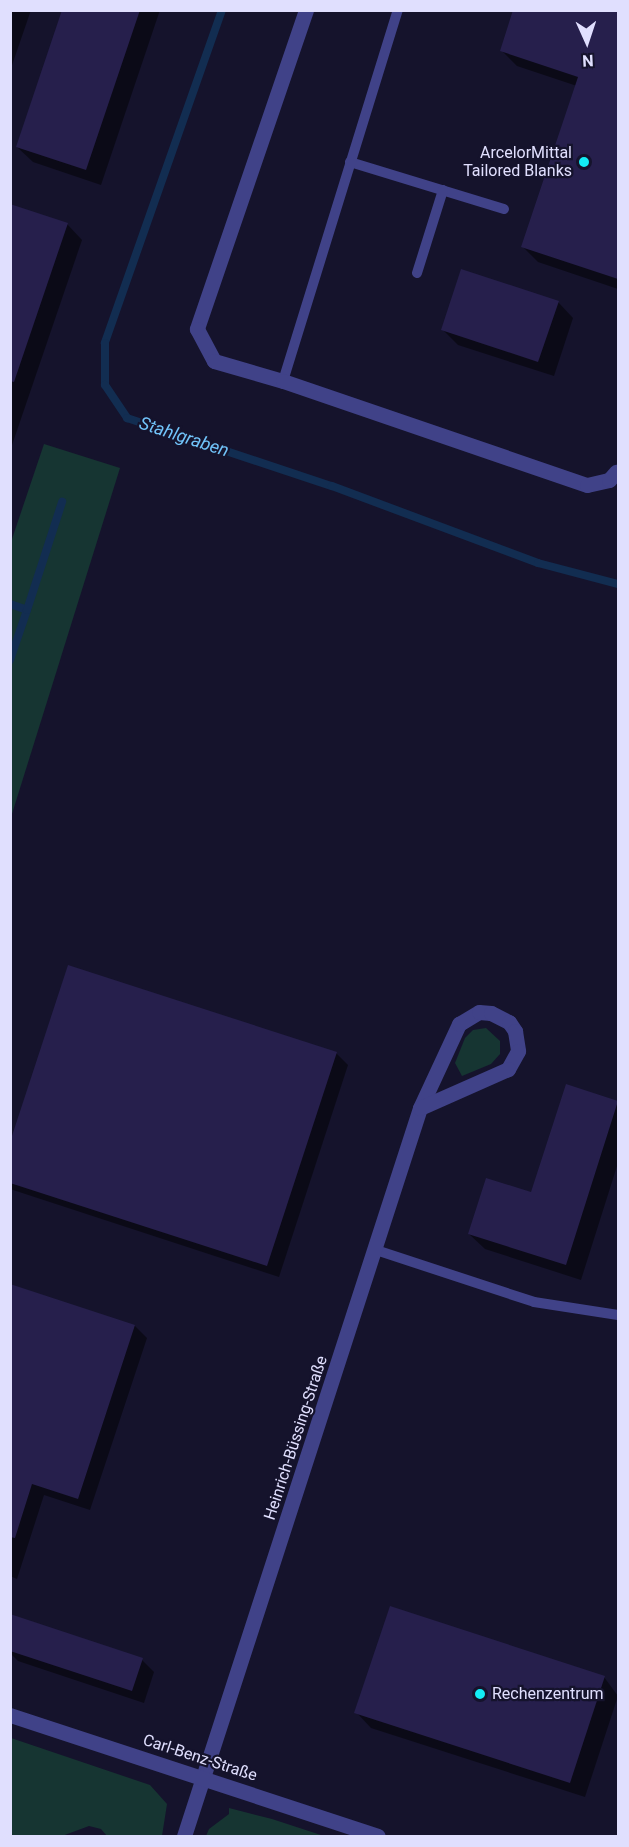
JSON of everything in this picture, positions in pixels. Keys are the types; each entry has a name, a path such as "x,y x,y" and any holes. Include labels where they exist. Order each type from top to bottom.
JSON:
{"street":[{"path":"306,10 197,329 214,362 283,381 587,486 609,480 616,472"},
{"name":"Heinrich-Büssing-Straße","path":"184,1836 376,1250 420,1108 459,1024 479,1012 491,1012 509,1022 515,1031 518,1051 508,1069 420,1108"},
{"name":"Carl-Benz-Straße","path":"10,1715 378,1836"}],"lane":[{"path":"283,381 398,10"},
{"path":"350,162 504,209"},
{"path":"417,273 443,190"},
{"path":"376,1250 534,1302 618,1315"}],"green space":[{"path":"44,444 120,468 11,817 11,542"},
{"path":"486,1028 500,1041 500,1054 491,1064 462,1076 455,1063 465,1038 473,1030"},
{"path":"11,1738 150,1785 167,1804 162,1836 107,1836 101,1829 89,1826 62,1836 11,1836"},
{"path":"229,1808 324,1836 206,1836 209,1829 229,1814"}],"building":[{"path":"62,10 140,10 86,170 16,147"},
{"name":"ArcelorMittal Tailored Blanks","path":"513,10 618,10 618,279 521,247 578,77 500,51"},
{"path":"10,204 68,223 14,382 10,381"},
{"path":"461,269 559,301 538,362 441,330"},
{"path":"68,965 337,1052 267,1266 10,1183 10,1142"},
{"path":"566,1084 618,1101 566,1265 468,1234 486,1178 531,1192"},
{"path":"10,1284 135,1325 78,1499 32,1484 15,1538 10,1537"},
{"name":"Rechenzentrum","path":"390,1606 605,1676 570,1783 354,1713"},
{"path":"10,1614 143,1658 132,1691 10,1651"}],"waterway":[{"name":"Stahlgraben","path":"222,10 105,343 105,385 127,418 332,486 538,563 618,584"},
{"path":"27,610 62,502"},
{"path":"10,604 27,610 10,660"}],"place":[{"name":"ArcelorMittal Tailored Blanks","path":"584,162"},
{"name":"Rechenzentrum","path":"480,1694"}]}
